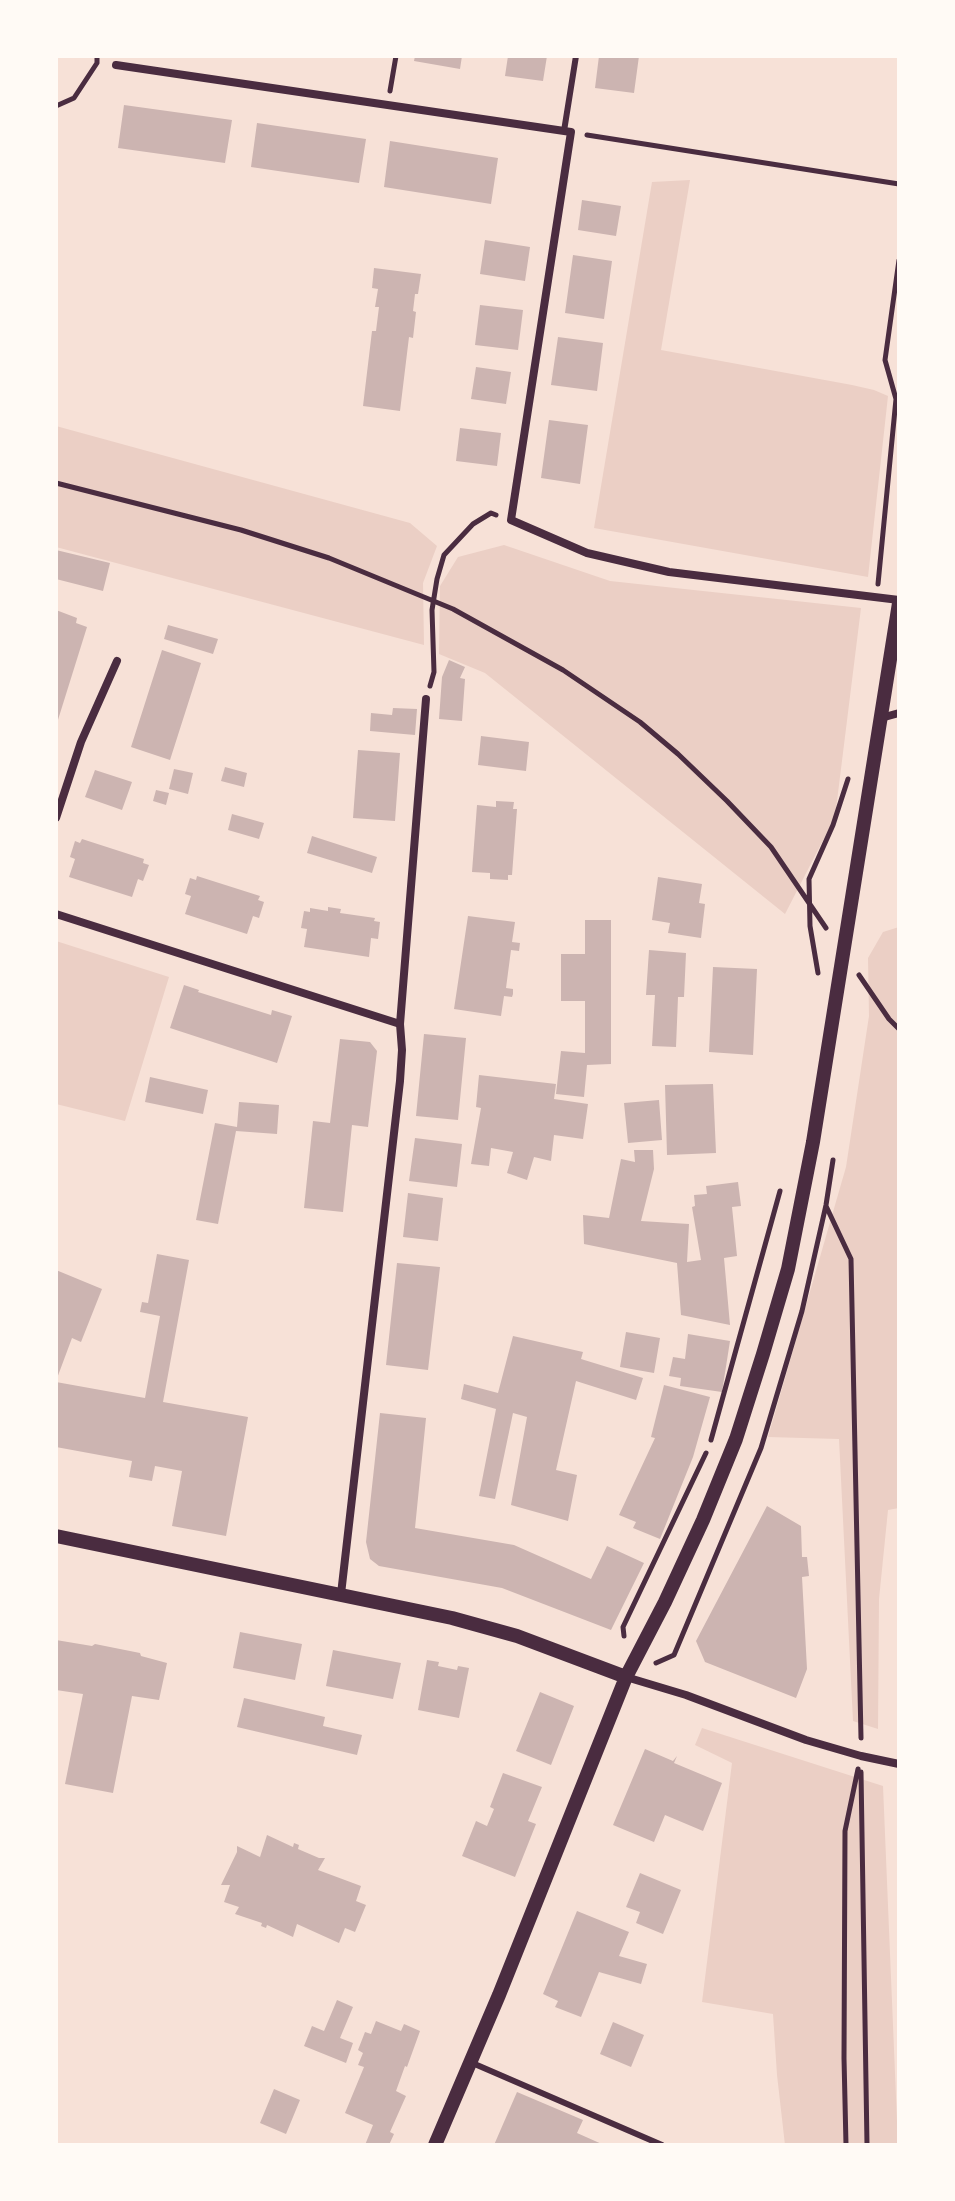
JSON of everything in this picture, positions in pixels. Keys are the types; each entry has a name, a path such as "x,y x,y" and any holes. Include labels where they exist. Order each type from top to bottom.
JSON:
{"street":[{"path":"116,65 567,132 511,520 587,553 669,572 899,602 813,1142 788,1269 763,1354 736,1439 703,1520 626,1677 435,2145"},
{"path":"56,818 81,742 117,661"},
{"path":"341,1594 400,1081 400,1024 426,699"},
{"path":"881,718 899,713"},
{"path":"56,914 400,1024"},
{"path":"56,1536 487,1627 806,1740 899,1764"}],"lane":[{"path":"567,132 576,56"},
{"path":"469,2062 662,2145"}],"path":[{"path":"56,106 74,98 97,63 97,56"},
{"path":"388,105 396,56"},
{"path":"567,132 899,184"},
{"path":"876,598 896,399 885,360 899,260"},
{"path":"56,483 241,530 329,558 453,609 563,670 640,722 678,754 771,847"},
{"path":"426,699 434,672 432,610 444,555 473,524 491,513 511,520"},
{"path":"820,984 810,926 809,879 833,825 850,765"},
{"path":"889,1019 899,1029"},
{"path":"821,1180 826,1205 851,1259 867,2145"},
{"path":"624,1640 623,1627 711,1442 782,1183"},
{"path":"846,2145 845,1831 861,1756"}],"shaded area":[{"path":"690,180 661,350 852,385 888,396 868,577 594,528 652,182"},
{"path":"56,426 410,523 437,546 423,583 424,645 56,547"},
{"path":"504,545 610,581 861,608 835,817 785,914 485,673 439,654 440,586 458,557"},
{"path":"899,927 899,1508 888,1510 879,1599 878,1729 853,1721 839,1439 768,1437 846,1167 869,1016 868,958 883,932"},
{"path":"56,941 169,977 125,1121 56,1104"},
{"path":"702,1728 883,1786 898,2145 785,2145 773,2014 702,2002 732,1763 695,1745"}],"building":[{"path":"415,56 462,56 460,69 414,61"},
{"path":"508,56 547,56 543,81 505,76"},
{"path":"599,56 639,56 634,93 595,88"},
{"path":"124,105 232,120 225,163 118,148"},
{"path":"257,123 366,139 359,183 251,167"},
{"path":"390,141 498,158 491,204 384,187"},
{"path":"582,200 621,206 616,236 578,230"},
{"path":"485,240 530,247 525,281 480,274"},
{"path":"573,255 612,261 604,319 565,313"},
{"path":"374,268 421,274 418,294 415,294 413,338 409,337 400,411 363,406 372,331 376,331 379,307 375,307 378,289 372,288"},
{"path":"480,305 523,310 518,350 475,345"},
{"path":"558,337 603,343 597,391 551,385"},
{"path":"476,367 511,372 506,404 471,399"},
{"path":"549,420 588,425 580,484 541,478"},
{"path":"460,428 501,433 497,466 456,461"},
{"path":"56,550 110,563 103,591 56,579"},
{"path":"56,610 77,618 76,623 87,627 57,723"},
{"path":"168,625 218,639 213,654 164,639"},
{"path":"162,650 201,663 170,760 131,747"},
{"path":"449,660 465,667 460,678 465,679 462,721 439,719 442,677"},
{"path":"393,708 417,709 415,735 370,731 371,713 392,715"},
{"path":"481,736 529,742 526,771 478,765"},
{"path":"358,750 400,753 395,821 353,818"},
{"path":"225,767 247,773 244,787 221,781"},
{"path":"174,769 193,773 188,794 169,789"},
{"path":"95,770 132,782 122,810 85,797"},
{"path":"156,790 169,793 166,805 153,801"},
{"path":"496,801 514,802 513,809 517,809 512,875 508,875 508,880 490,879 490,873 472,872 477,805 496,807"},
{"path":"232,814 264,823 259,839 228,830"},
{"path":"312,836 377,857 372,873 307,853"},
{"path":"82,839 144,859 143,863 149,865 143,881 138,879 132,897 69,877 75,859 70,857 75,841 80,843"},
{"path":"197,876 260,896 258,900 264,902 259,918 253,916 247,934 185,914 191,896 185,894 190,878 196,880"},
{"path":"658,877 702,884 699,903 705,904 701,938 668,933 670,923 652,920"},
{"path":"328,907 341,909 340,913 375,918 374,921 380,922 378,939 371,938 369,957 304,947 307,929 301,928 304,911 310,912 310,908 328,911"},
{"path":"468,916 515,922 512,942 520,943 519,951 511,950 506,988 513,989 513,994 512,997 504,996 501,1016 454,1009"},
{"path":"585,920 611,920 611,1064 587,1065 584,1097 556,1094 561,1051 585,1053 585,1001 561,1001 561,954 585,954"},
{"path":"649,950 686,953 684,997 678,997 676,1047 652,1046 655,995 646,995"},
{"path":"713,967 757,969 753,1055 709,1052"},
{"path":"184,985 271,1015 272,1010 292,1016 277,1063 170,1028"},
{"path":"424,1034 466,1038 458,1120 416,1116"},
{"path":"340,1039 370,1042 377,1051 368,1127 352,1125 343,1212 304,1208 313,1121 330,1123"},
{"path":"479,1075 556,1084 554,1099 588,1104 583,1139 554,1135 551,1161 534,1157 527,1180 507,1173 513,1152 491,1148 489,1166 471,1164 481,1108 476,1107"},
{"path":"150,1077 208,1090 203,1114 145,1102"},
{"path":"713,1084 716,1153 667,1155 665,1085"},
{"path":"659,1100 662,1140 628,1143 624,1103"},
{"path":"239,1102 279,1105 277,1134 236,1131 218,1224 196,1220 215,1123 237,1127"},
{"path":"415,1138 462,1144 457,1187 409,1181"},
{"path":"634,1150 653,1150 654,1169 641,1221 689,1224 687,1262 701,1260 692,1207 695,1206 694,1195 707,1194 706,1186 738,1182 741,1206 732,1207 737,1256 724,1258 730,1325 681,1315 677,1263 584,1244 583,1215 609,1218 621,1159 635,1162"},
{"path":"408,1193 443,1198 438,1241 403,1237"},
{"path":"157,1254 189,1260 163,1402 248,1417 226,1536 172,1526 182,1471 155,1466 152,1481 129,1477 132,1461 56,1447 56,1382 145,1398 160,1316 140,1312 142,1302 148,1303"},
{"path":"397,1263 440,1267 428,1370 386,1365"},
{"path":"56,1270 102,1289 81,1342 72,1338 56,1381"},
{"path":"626,1332 660,1338 654,1373 620,1367"},
{"path":"688,1334 730,1341 722,1392 680,1386 681,1378 669,1376 673,1357 685,1359"},
{"path":"513,1336 583,1352 581,1359 643,1378 636,1400 576,1381 556,1470 577,1475 568,1521 511,1505 527,1417 513,1413 495,1499 479,1496 496,1409 461,1399 464,1384 498,1393"},
{"path":"664,1385 710,1397 693,1457 660,1539 633,1528 636,1522 619,1515 655,1438 651,1437"},
{"path":"380,1413 426,1418 415,1528 514,1545 591,1579 607,1546 644,1563 611,1630 502,1588 379,1566 370,1559 366,1542"},
{"path":"767,1506 801,1526 802,1557 807,1557 809,1576 802,1577 807,1669 796,1698 705,1662 696,1641"},
{"path":"240,1632 302,1644 295,1680 233,1668"},
{"path":"56,1640 140,1653 141,1656 167,1663 159,1700 132,1696 113,1793 65,1784 83,1694 56,1690"},
{"path":"333,1650 401,1663 393,1699 326,1686"},
{"path":"427,1660 457,1670 458,1666 469,1668 459,1718 418,1710"},
{"path":"540,1692 574,1706 551,1765 516,1751"},
{"path":"244,1698 325,1717 323,1726 362,1735 357,1755 237,1727"},
{"path":"645,1749 673,1761 677,1756 674,1763 722,1783 703,1831 665,1815 654,1842 613,1825"},
{"path":"503,1773 542,1787 528,1821 536,1824 515,1877 462,1856 476,1821 487,1826 494,1809 490,1807"},
{"path":"267,1835 293,1847 294,1843 299,1845 298,1849 325,1858 318,1870 361,1886 356,1901 366,1905 355,1932 345,1928 339,1943 297,1924 293,1937 235,1914 239,1907 224,1902 230,1885 221,1885 237,1846 260,1857"},
{"path":"640,1873 681,1890 663,1934 636,1923 640,1912 626,1907"},
{"path":"577,1911 629,1932 619,1956 647,1964 641,1984 599,1972 581,2017 555,2007 558,2001 543,1994"},
{"path":"337,2000 353,2007 340,2038 353,2043 346,2063 304,2046 312,2026 324,2031"},
{"path":"376,2021 401,2031 404,2024 420,2031 396,2091 406,2096 390,2132 394,2134 389,2145 365,2145 373,2125 345,2113 364,2067 358,2065 363,2053 358,2050 365,2032 371,2034"},
{"path":"613,2022 644,2035 631,2067 600,2054"},
{"path":"274,2089 300,2100 286,2134 260,2123"},
{"path":"517,2092 583,2120 577,2133 604,2145 494,2145"}]}
